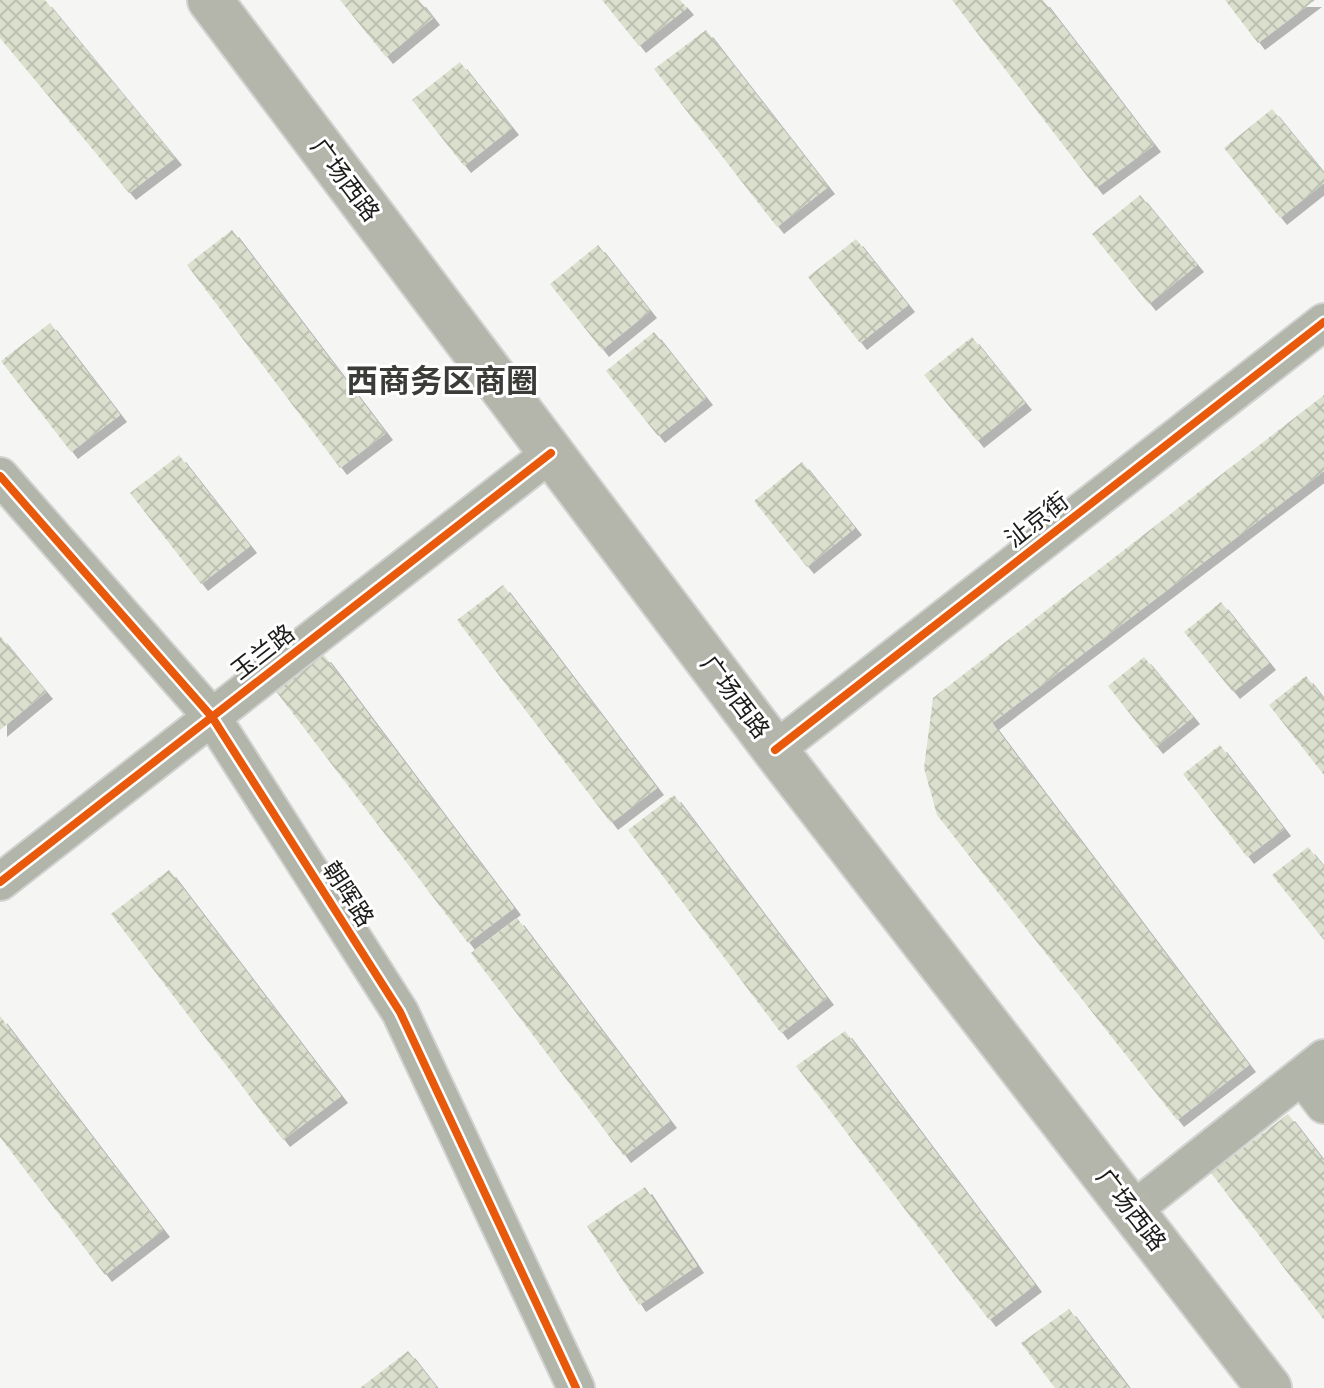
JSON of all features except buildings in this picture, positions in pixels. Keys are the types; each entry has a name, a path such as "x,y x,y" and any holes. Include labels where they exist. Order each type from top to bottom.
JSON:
{"main road":[{"name":"广场西路","path":"210,0 775,750 1269,1388"}],"street":[{"name":"沚京街","path":"775,750 1324,322"},
{"name":"玉兰路","path":"0,882 551,453"},
{"name":"朝晖路","path":"0,476 212,717 400,1012 576,1388"},
{"path":"1132,1211 1313,1067 1324,1105"}],"cycle path":[{"path":"775,750 1324,322"},
{"path":"0,882 551,453"},
{"path":"0,476 212,717 400,1012 576,1388"}],"district":[{"name":"西商务区商圈","path":"442,381"}]}
